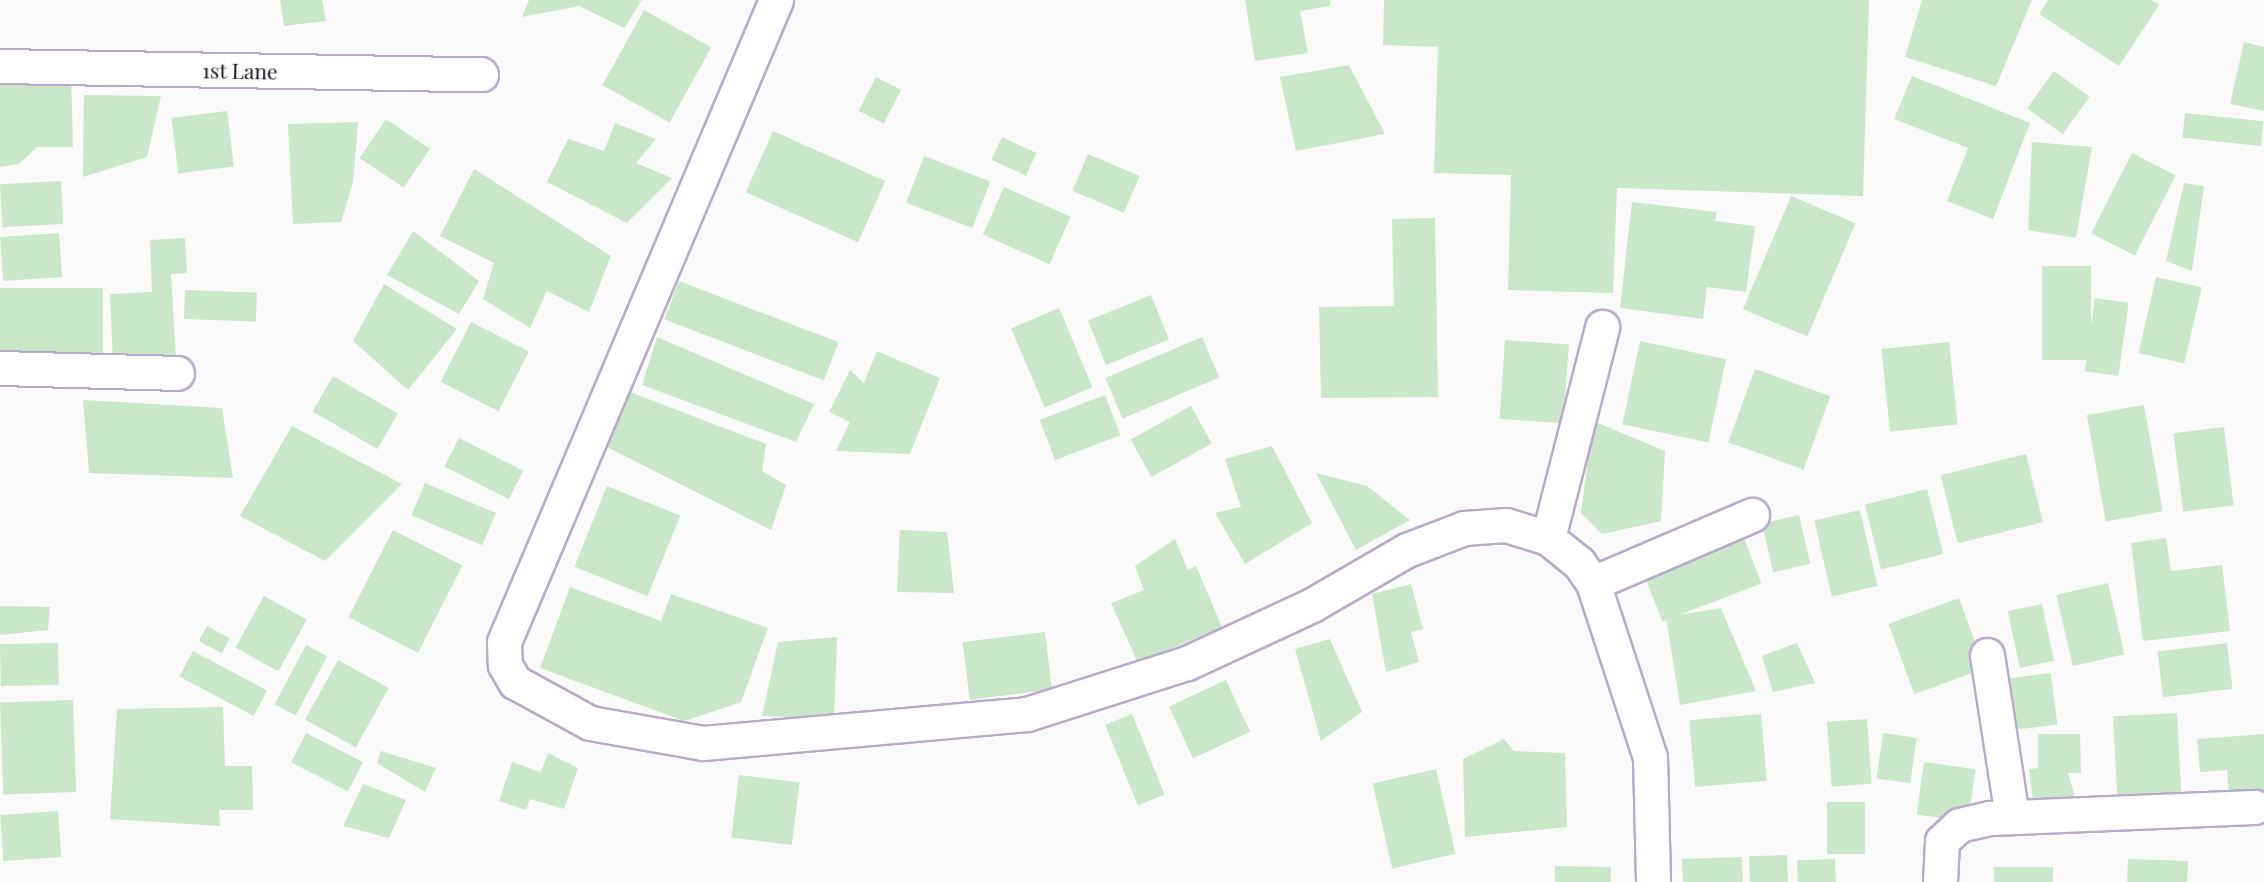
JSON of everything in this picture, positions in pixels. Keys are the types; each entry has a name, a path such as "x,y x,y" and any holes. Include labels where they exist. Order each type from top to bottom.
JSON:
{"street":[{"path":"776,0 504,642 505,665 515,682 590,723 703,744 1027,714 1187,663 1312,605 1407,550 1464,528 1506,525 1548,538 1579,563 1593,583 1650,758 1653,882"},
{"name":"1st Lane","path":"0,66 481,74"},
{"path":"1548,538 1602,327"},
{"path":"0,368 177,373"},
{"path":"1593,583 1752,515"},
{"path":"1987,655 2012,817"},
{"path":"1940,882 1942,841 1959,825 2012,817 2255,807"}],"building":[{"path":"280,0 322,0 326,21 284,26"},
{"path":"529,0 642,0 624,28 579,6 522,17"},
{"path":"1245,0 1330,0 1330,6 1300,11 1308,53 1255,61"},
{"path":"1384,0 1869,0 1863,196 1617,188 1613,293 1508,290 1511,175 1434,173 1438,47 1383,45"},
{"path":"1922,0 2032,0 1996,86 1905,57"},
{"path":"2048,0 2151,0 2159,5 2119,66 2039,14"},
{"path":"644,10 711,47 670,123 602,85"},
{"path":"2244,42 2264,47 2264,111 2230,104"},
{"path":"1349,65 1385,134 1296,151 1280,77"},
{"path":"0,70 71,73 73,147 37,147 19,164 0,167"},
{"path":"2054,71 2090,97 2063,134 2027,108"},
{"path":"1912,76 2030,123 1993,219 1947,201 1968,148 1894,119"},
{"path":"876,77 901,90 884,124 859,111"},
{"path":"84,95 161,96 147,157 83,177"},
{"path":"227,111 234,167 178,173 171,118"},
{"path":"2185,113 2264,121 2261,146 2182,138"},
{"path":"386,119 430,149 404,188 360,158"},
{"path":"358,122 353,182 341,222 293,224 288,124"},
{"path":"615,123 656,139 636,163 672,178 627,223 547,182 568,139 604,151"},
{"path":"773,131 885,181 858,242 746,192"},
{"path":"1002,137 1036,153 1026,176 991,160"},
{"path":"2032,142 2092,147 2076,238 2028,230"},
{"path":"2132,153 2176,175 2135,255 2091,233"},
{"path":"1088,154 1140,176 1124,213 1072,191"},
{"path":"924,156 990,181 972,228 906,203"},
{"path":"474,169 611,256 589,312 547,291 530,328 483,299 494,263 440,236"},
{"path":"61,181 63,224 2,227 0,184"},
{"path":"2184,183 2204,186 2192,271 2166,261"},
{"path":"1004,187 1071,217 1050,264 983,235"},
{"path":"1791,196 1855,223 1807,337 1743,309"},
{"path":"1632,202 1717,212 1715,221 1755,226 1746,292 1707,287 1703,319 1620,308"},
{"path":"1435,218 1438,397 1321,398 1319,307 1394,306 1392,219"},
{"path":"413,231 479,281 459,314 387,275"},
{"path":"59,233 62,277 3,281 0,237"},
{"path":"185,238 187,273 171,274 176,358 113,361 110,294 152,292 150,240"},
{"path":"2042,266 2091,266 2091,360 2042,360"},
{"path":"2156,277 2202,288 2184,364 2138,353"},
{"path":"679,281 839,342 824,381 664,319"},
{"path":"384,284 457,329 408,390 353,341"},
{"path":"0,288 103,288 103,363 0,363"},
{"path":"185,290 257,293 256,321 184,319"},
{"path":"1151,295 1169,340 1106,365 1088,320"},
{"path":"2095,298 2129,303 2118,376 2085,371"},
{"path":"1059,308 1093,387 1045,407 1011,328"},
{"path":"471,322 529,352 498,411 441,382"},
{"path":"657,337 814,404 796,442 642,385"},
{"path":"1202,337 1219,378 1123,419 1105,378"},
{"path":"1505,340 1569,344 1563,423 1499,419"},
{"path":"1640,341 1726,359 1708,442 1622,424"},
{"path":"1949,342 1958,425 1890,432 1881,349"},
{"path":"877,351 940,378 910,454 836,451 850,422 829,412 850,370 864,383"},
{"path":"1755,369 1830,396 1803,470 1728,442"},
{"path":"333,376 398,414 377,449 312,412"},
{"path":"630,392 766,444 762,471 786,485 771,530 607,447"},
{"path":"1105,395 1120,435 1055,460 1040,420"},
{"path":"83,400 222,408 233,478 89,473"},
{"path":"2144,405 2163,511 2106,521 2087,415"},
{"path":"1191,406 1212,444 1151,477 1131,439"},
{"path":"1593,421 1665,451 1661,521 1602,534 1581,513"},
{"path":"292,426 402,484 325,561 240,516"},
{"path":"2224,427 2234,505 2183,512 2173,433"},
{"path":"459,438 523,471 509,499 444,467"},
{"path":"1272,446 1312,523 1245,564 1215,513 1241,507 1225,459"},
{"path":"2026,454 2043,522 1958,543 1941,475"},
{"path":"1316,473 1367,486 1410,520 1356,550"},
{"path":"425,483 496,513 482,545 411,515"},
{"path":"607,486 680,516 648,596 574,567"},
{"path":"1927,489 1943,554 1881,569 1865,504"},
{"path":"1860,510 1878,586 1832,597 1814,521"},
{"path":"1799,515 1810,564 1773,572 1762,524"},
{"path":"393,530 462,565 418,653 349,617"},
{"path":"900,530 947,532 954,593 897,592"},
{"path":"1743,536 1761,584 1662,622 1644,574"},
{"path":"2166,538 2171,571 2222,565 2230,631 2143,641 2131,543"},
{"path":"1175,539 1188,570 1196,566 1222,627 1138,663 1111,603 1144,590 1135,566"},
{"path":"2108,583 2124,654 2073,666 2056,595"},
{"path":"1411,584 1423,629 1411,632 1419,662 1386,672 1372,594"},
{"path":"570,587 661,621 671,594 768,628 741,702 684,721 540,668"},
{"path":"264,596 307,620 278,671 235,648"},
{"path":"1959,598 1985,668 1914,694 1889,624"},
{"path":"2042,604 2054,661 2020,668 2008,611"},
{"path":"0,606 50,607 48,630 0,635"},
{"path":"1721,608 1756,691 1680,705 1666,617"},
{"path":"207,626 230,638 222,653 199,641"},
{"path":"1045,632 1052,690 970,700 963,642"},
{"path":"837,637 834,719 762,716 778,642"},
{"path":"1330,639 1362,712 1321,741 1295,649"},
{"path":"58,643 59,685 1,686 0,644"},
{"path":"1797,643 1815,683 1773,692 1762,656"},
{"path":"2227,643 2233,689 2163,697 2158,652"},
{"path":"306,645 327,656 296,715 275,704"},
{"path":"193,651 267,690 254,716 179,677"},
{"path":"338,660 389,688 356,748 305,719"},
{"path":"2051,673 2057,725 2015,730 2008,678"},
{"path":"1226,680 1250,732 1193,758 1169,707"},
{"path":"73,700 76,792 3,794 0,703"},
{"path":"223,707 225,766 252,766 253,810 219,810 220,826 110,819 117,709"},
{"path":"2177,713 2181,797 2117,800 2113,716"},
{"path":"1132,714 1165,795 1138,806 1105,725"},
{"path":"1761,714 1767,781 1695,787 1689,720"},
{"path":"1867,719 1872,784 1832,787 1827,722"},
{"path":"306,733 363,762 348,791 291,762"},
{"path":"1883,733 1917,738 1910,783 1877,779"},
{"path":"2038,734 2080,734 2081,773 2068,773 2077,804 2034,809 2029,769 2038,768"},
{"path":"2264,734 2264,805 2230,808 2227,770 2200,772 2197,739"},
{"path":"1504,739 1514,751 1565,753 1567,827 1465,837 1463,759"},
{"path":"381,751 436,768 425,792 377,763"},
{"path":"548,753 578,768 564,809 530,799 526,810 499,801 512,762 541,772"},
{"path":"1924,762 1975,769 1968,822 1917,814"},
{"path":"1436,769 1456,854 1392,868 1373,784"},
{"path":"739,775 800,782 792,845 731,838"},
{"path":"363,784 406,800 389,838 343,826"},
{"path":"1827,802 1865,802 1865,854 1827,854"},
{"path":"58,811 61,857 3,861 0,815"},
{"path":"1787,855 1788,882 1750,882 1749,856"},
{"path":"1742,857 1743,882 1683,882 1682,859"},
{"path":"1835,859 1836,882 1798,882 1797,860"},
{"path":"2128,859 2188,861 2187,882 2127,882"},
{"path":"1555,866 1611,867 1611,882 1555,882"},
{"path":"1994,867 2053,867 2053,882 1994,882"}]}
